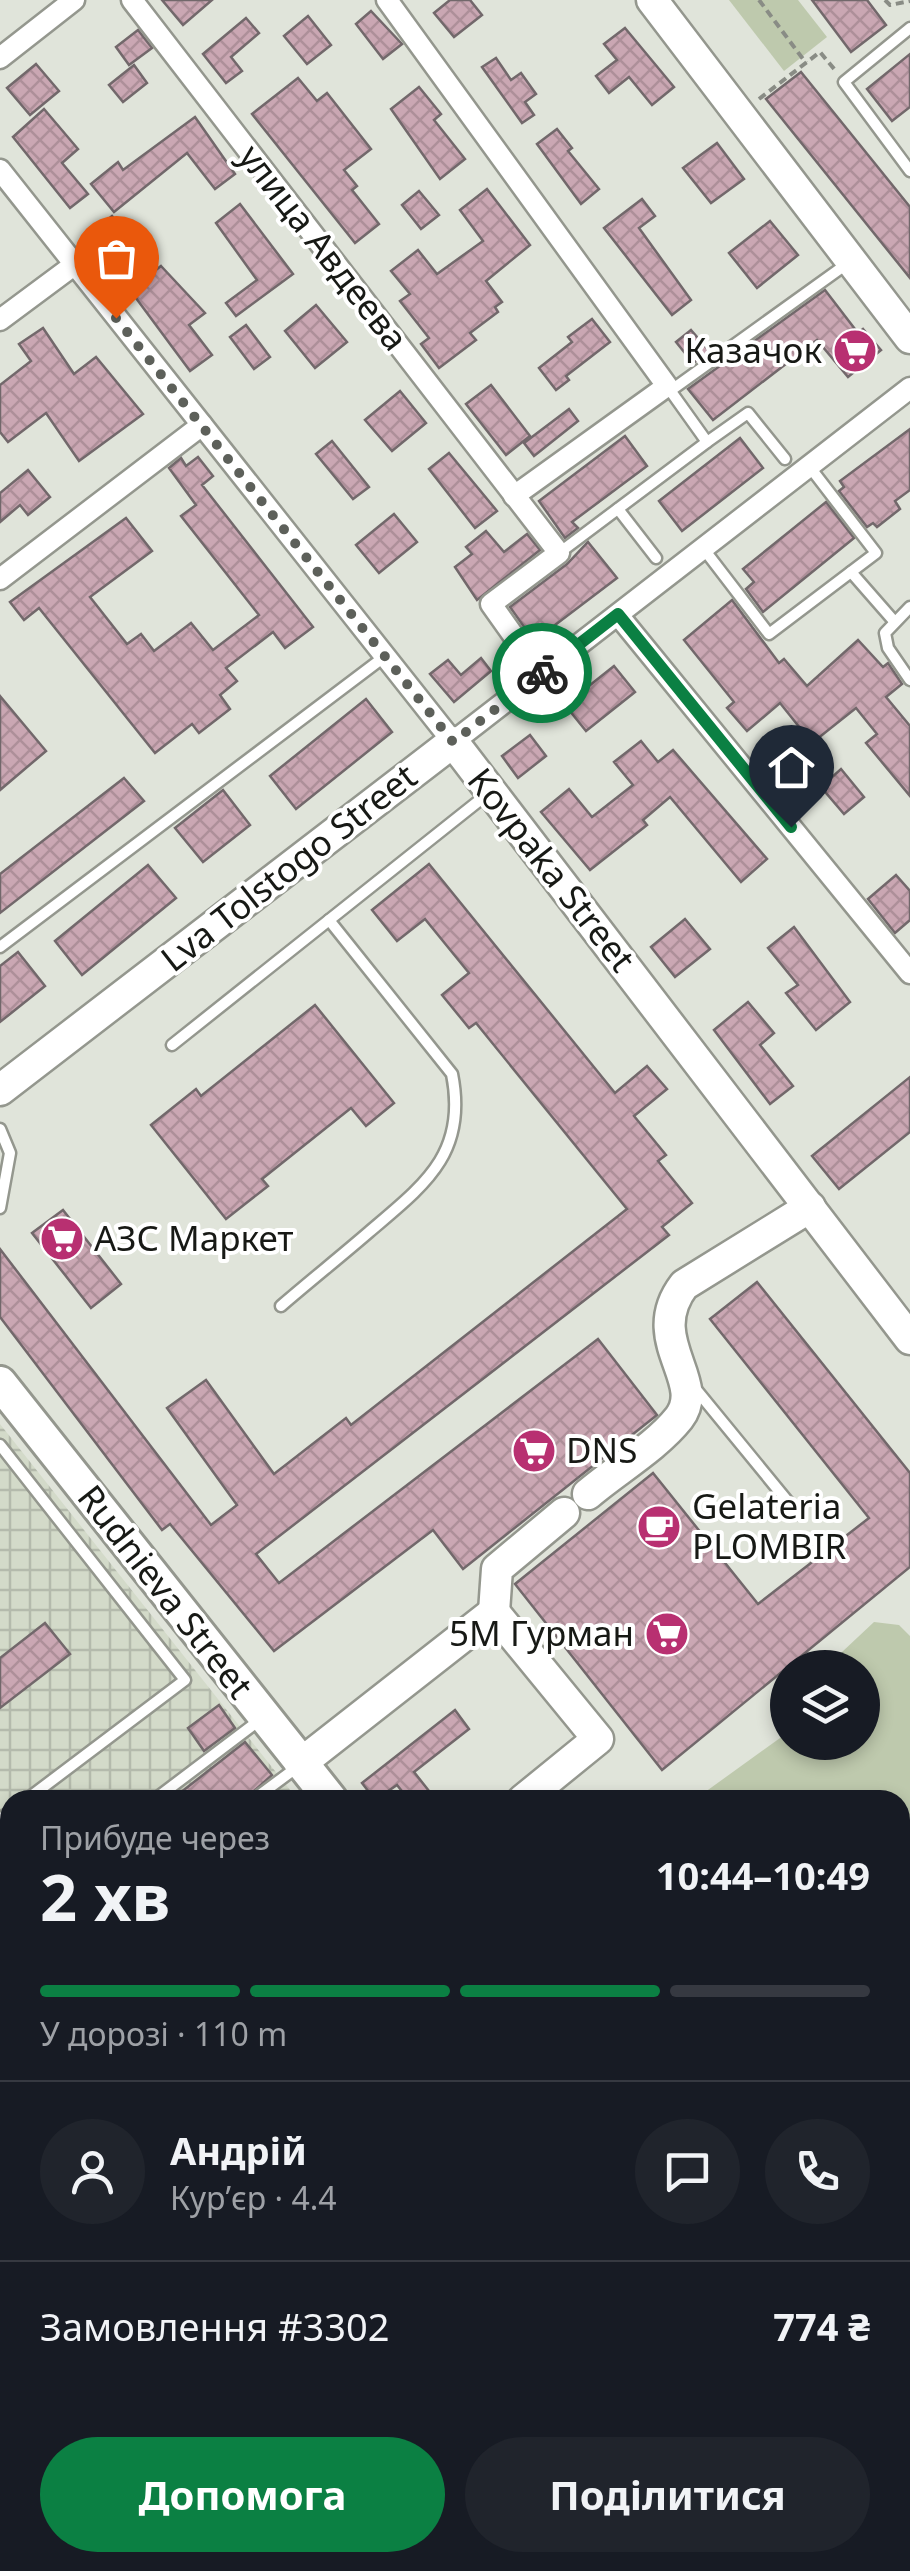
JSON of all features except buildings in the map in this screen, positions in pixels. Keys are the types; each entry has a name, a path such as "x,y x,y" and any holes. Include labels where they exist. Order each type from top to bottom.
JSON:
{"main road":[{"name":"Rudnieva Street","path":"0,1384 322,1790"}],"street":[{"path":"0,58 74,0"},
{"name":"улица Авдеева","path":"132,0 559,553"},
{"path":"387,0 668,388 514,496"},
{"path":"652,0 844,260 910,338"},
{"name":"Kovpaka Street","path":"0,170 453,742 910,1339"},
{"path":"0,320 74,265"},
{"name":"Lva Tolstogo Street","path":"0,1090 910,388"},
{"path":"0,580 202,425"},
{"path":"528,656 491,604 559,553"},
{"path":"618,614 910,972"},
{"path":"535,1790 598,1739 494,1612 496,1569 680,1417 688,1399 667,1324 672,1300 684,1285 810,1208"},
{"path":"300,1764 494,1612"}],"lane":[{"path":"910,28 844,82 910,171"},
{"path":"707,442 668,388 844,260"},
{"path":"559,553 748,413 785,459"},
{"path":"703,548 769,634 876,553 809,466"},
{"path":"618,510 656,558"},
{"path":"851,572 893,620"},
{"path":"910,607 893,620 886,633 888,648 910,680"},
{"path":"0,947 384,657"},
{"path":"172,1046 490,791"},
{"path":"281,1306 430,1181 446,1152 457,1102 452,1074 330,920"},
{"path":"0,1129 10,1153 0,1208"},
{"path":"684,1375 798,1514"},
{"path":"0,1444 185,1680 39,1790"},
{"path":"167,1790 264,1717"},
{"path":"266,1790 300,1764"}],"path":[{"path":"759,0 806,63"},
{"path":"886,0 890,6 910,1"},
{"path":"752,105 820,52 844,82"}],"shaded area":[{"path":"729,0 798,0 827,37 784,71"},
{"path":"0,1424 290,1790 0,1790"},
{"path":"874,1622 899,1625 910,1636 910,1790 708,1790 770,1745 770,1760 880,1760 880,1650 844,1650"}],"way so far":[{"path":"116,318 453,742 542,673"}],"place":[{"name":"Казачок","path":"855,351"},
{"name":"АЗС Маркет","path":"62,1239"},
{"name":"DNS","path":"534,1451"},
{"name":"Gelateria PLOMBIR","path":"659,1527"},
{"name":"5М Гурман","path":"667,1634"}],"route":[{"path":"542,673 618,614 791,827"}]}
